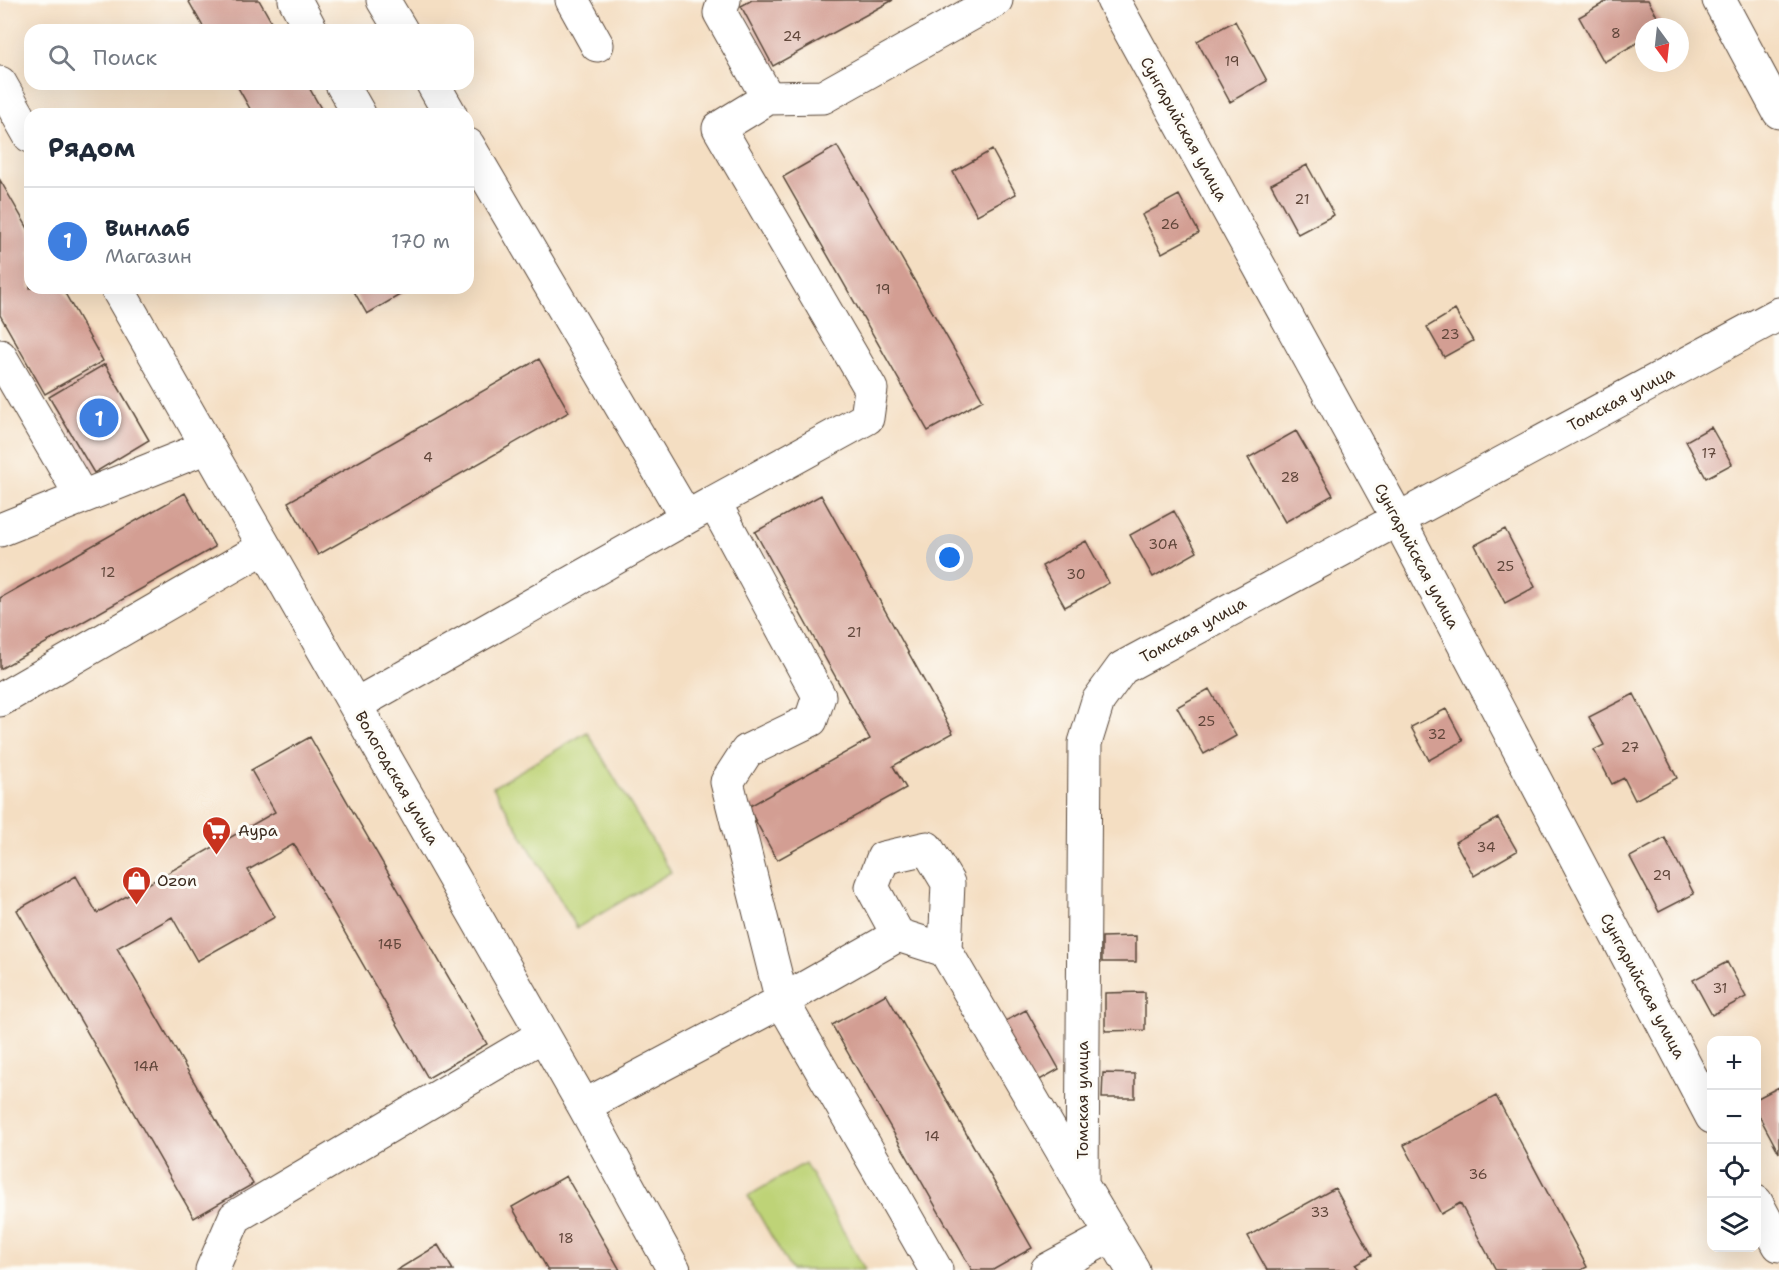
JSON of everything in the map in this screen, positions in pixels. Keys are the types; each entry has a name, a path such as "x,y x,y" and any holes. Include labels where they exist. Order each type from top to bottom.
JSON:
{"street":[{"path":"295,0 308,24"},
{"path":"383,0 397,24"},
{"path":"572,0 597,45"},
{"path":"724,0 720,13 768,98"},
{"path":"355,705 867,418 871,389 719,128 768,98 824,98 996,0"},
{"name":"Сунгарийская улица","path":"1113,0 1398,519 1707,1107"},
{"path":"1719,0 1779,112"},
{"path":"0,83 24,125"},
{"path":"345,90 355,108"},
{"path":"436,90 447,108"},
{"path":"474,154 819,696 812,720 747,752 727,782 782,1001 936,1270"},
{"name":"Вологодская улица","path":"120,294 584,1106 674,1270"},
{"name":"Томская улица","path":"1082,1185 1085,743 1098,701 1122,668 1779,314"},
{"path":"0,356 82,497"},
{"path":"0,530 207,447"},
{"path":"0,700 265,547"},
{"path":"945,950 897,935 872,887 883,858 927,848 948,883 945,950 1133,1270"},
{"path":"584,1106 782,1001 897,935"},
{"path":"212,1270 235,1217 543,1035"},
{"path":"1761,1211 1779,1245"},
{"path":"1047,1270 1112,1235"}],"green space":[{"path":"587,732 671,872 577,928 493,787"},
{"path":"805,1163 865,1270 791,1270 748,1196"}],"building":[{"path":"188,0 259,0 273,24 202,24"},
{"path":"752,0 893,0 773,66 741,6"},
{"path":"1609,0 1648,0 1658,18 1635,18 1635,44 1604,62 1579,17"},
{"path":"1235,21 1267,81 1230,102 1197,41"},
{"path":"239,90 310,90 321,108 250,108"},
{"path":"837,146 983,400 928,431 783,177"},
{"path":"992,150 1016,194 977,215 953,172"},
{"path":"1307,165 1334,215 1298,234 1271,184"},
{"path":"0,180 24,222 24,294 65,294 103,361 45,394 0,315"},
{"path":"1179,195 1199,233 1162,253 1142,215"},
{"path":"355,294 402,294 367,314"},
{"path":"1455,310 1473,341 1444,357 1427,327"},
{"path":"539,359 569,412 318,555 288,502"},
{"path":"105,364 149,440 94,473 49,397"},
{"path":"1711,427 1732,464 1706,478 1686,441"},
{"path":"1296,431 1333,495 1285,522 1248,458"},
{"path":"185,493 215,547 0,669 0,598"},
{"path":"821,495 953,733 893,766 906,788 777,860 748,807 870,739 755,532"},
{"path":"1174,511 1197,552 1153,577 1130,535"},
{"path":"1505,529 1535,587 1505,603 1475,545"},
{"path":"1086,541 1109,583 1065,607 1042,566"},
{"path":"1209,689 1236,736 1204,754 1177,707"},
{"path":"1634,694 1677,778 1635,800 1624,778 1612,784 1594,750 1604,745 1589,717"},
{"path":"1446,709 1463,741 1429,760 1411,727"},
{"path":"310,737 487,1044 428,1078 294,844 248,870 275,917 197,961 172,917 117,948 253,1184 194,1218 17,910 76,876 97,913 275,812 251,770"},
{"path":"1498,818 1517,851 1474,876 1455,842"},
{"path":"1665,838 1694,894 1659,912 1630,857"},
{"path":"1136,936 1136,962 1102,962 1102,937"},
{"path":"1727,962 1746,997 1712,1015 1693,980"},
{"path":"1145,992 1145,1030 1105,1031 1105,993"},
{"path":"886,994 1032,1248 993,1270 972,1270 832,1025"},
{"path":"1026,1010 1059,1069 1029,1086 996,1026"},
{"path":"1103,1073 1135,1074 1135,1098 1102,1098"},
{"path":"1779,1087 1779,1153 1761,1119 1761,1096"},
{"path":"1496,1096 1587,1267 1581,1270 1496,1270 1460,1203 1441,1214 1404,1145"},
{"path":"566,1176 620,1270 548,1270 512,1207"},
{"path":"1335,1188 1372,1255 1356,1264 1360,1270 1267,1270 1248,1236"},
{"path":"438,1245 453,1270 397,1270"}],"place":[{"name":"Винлаб","path":"99,418"},
{"name":"Аура","path":"217,856"},
{"name":"Ozon","path":"136,906"}]}
